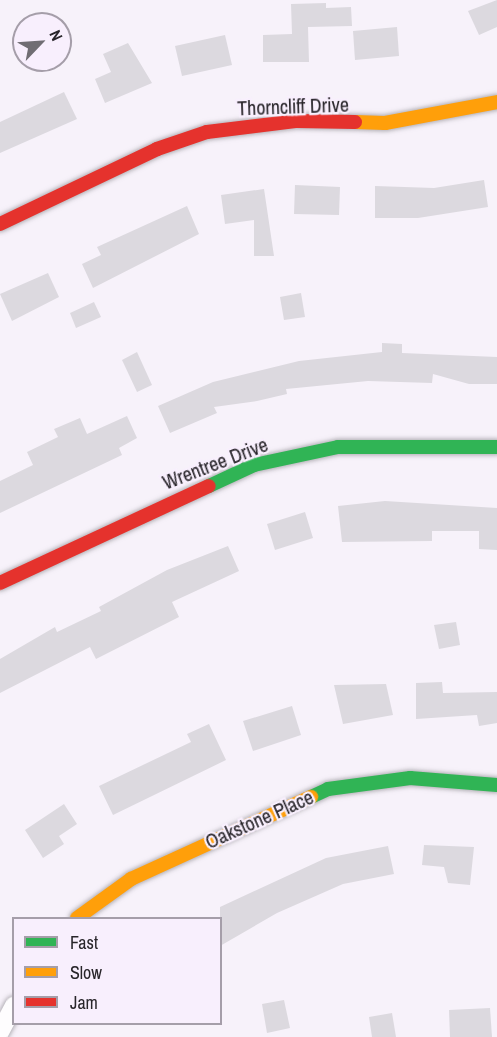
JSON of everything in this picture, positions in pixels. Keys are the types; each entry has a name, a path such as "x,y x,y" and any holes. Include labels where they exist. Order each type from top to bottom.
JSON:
{"street":[{"name":"Thorncliff Drive","path":"0,224 157,149 207,132 274,122 385,123 497,102"},
{"name":"Wrentree Drive","path":"0,583 254,465 348,446 497,447"},
{"name":"Oakstone Place","path":"77,917 131,879 328,789 410,778 497,785"},
{"path":"0,1032 12,1010"}],"building":[{"path":"497,0 497,27 479,35 468,11"},
{"path":"326,3 326,8 351,7 352,26 308,27 309,62 263,62 263,35 292,34 291,4"},
{"path":"397,27 399,56 355,60 353,31"},
{"path":"225,35 232,65 182,76 175,46"},
{"path":"128,43 152,83 105,103 95,79 111,72 103,54"},
{"path":"64,92 77,119 0,153 0,122"},
{"path":"484,180 488,207 418,218 375,218 375,186 434,188"},
{"path":"295,185 340,187 339,215 294,214"},
{"path":"264,189 274,256 254,256 254,220 225,224 221,195"},
{"path":"187,206 199,234 93,288 82,264 101,255 97,247"},
{"path":"48,273 59,297 12,321 0,294"},
{"path":"301,293 305,317 284,320 280,297"},
{"path":"94,302 101,317 76,328 70,313"},
{"path":"382,343 402,344 402,353 497,357 497,384 469,384 433,374 432,383 368,381 286,389 287,394 214,407 217,413 170,433 158,406 213,382 299,361 382,352"},
{"path":"137,352 152,385 137,392 122,360"},
{"path":"127,416 137,438 119,448 122,455 0,513 0,481 33,465 27,452 58,437 54,429 80,418 87,434"},
{"path":"385,501 497,508 497,550 479,549 479,531 432,531 432,541 342,542 338,506"},
{"path":"305,512 313,538 275,550 267,524"},
{"path":"228,546 239,571 172,602 179,617 96,659 90,647 0,693 0,659 55,627 57,632 101,611 99,607 167,570"},
{"path":"456,622 460,645 439,649 434,625"},
{"path":"442,682 443,693 497,692 497,723 479,726 477,715 416,719 416,683"},
{"path":"386,684 393,715 343,724 334,685"},
{"path":"292,706 301,735 253,751 243,721"},
{"path":"209,724 226,760 113,815 99,786 191,742 187,734"},
{"path":"64,804 77,824 59,836 64,844 43,858 25,830"},
{"path":"424,845 474,847 470,885 448,883 444,867 422,865"},
{"path":"388,846 394,874 343,884 277,913 222,945 220,907 326,858"},
{"path":"284,1000 290,1028 267,1033 262,1004"},
{"path":"490,1008 492,1037 450,1037 449,1010"},
{"path":"392,1013 396,1037 372,1037 369,1017"}],"traffic: fast":[{"path":"209,486 254,465 338,447 497,447"},
{"path":"311,797 328,789 410,778 497,785"}],"traffic: slow":[{"path":"355,122 385,123 497,102"},
{"path":"78,917 131,879 311,797"}],"traffic: jam":[{"path":"0,224 157,149 207,132 297,121 355,122"},
{"path":"0,583 209,486"}]}
